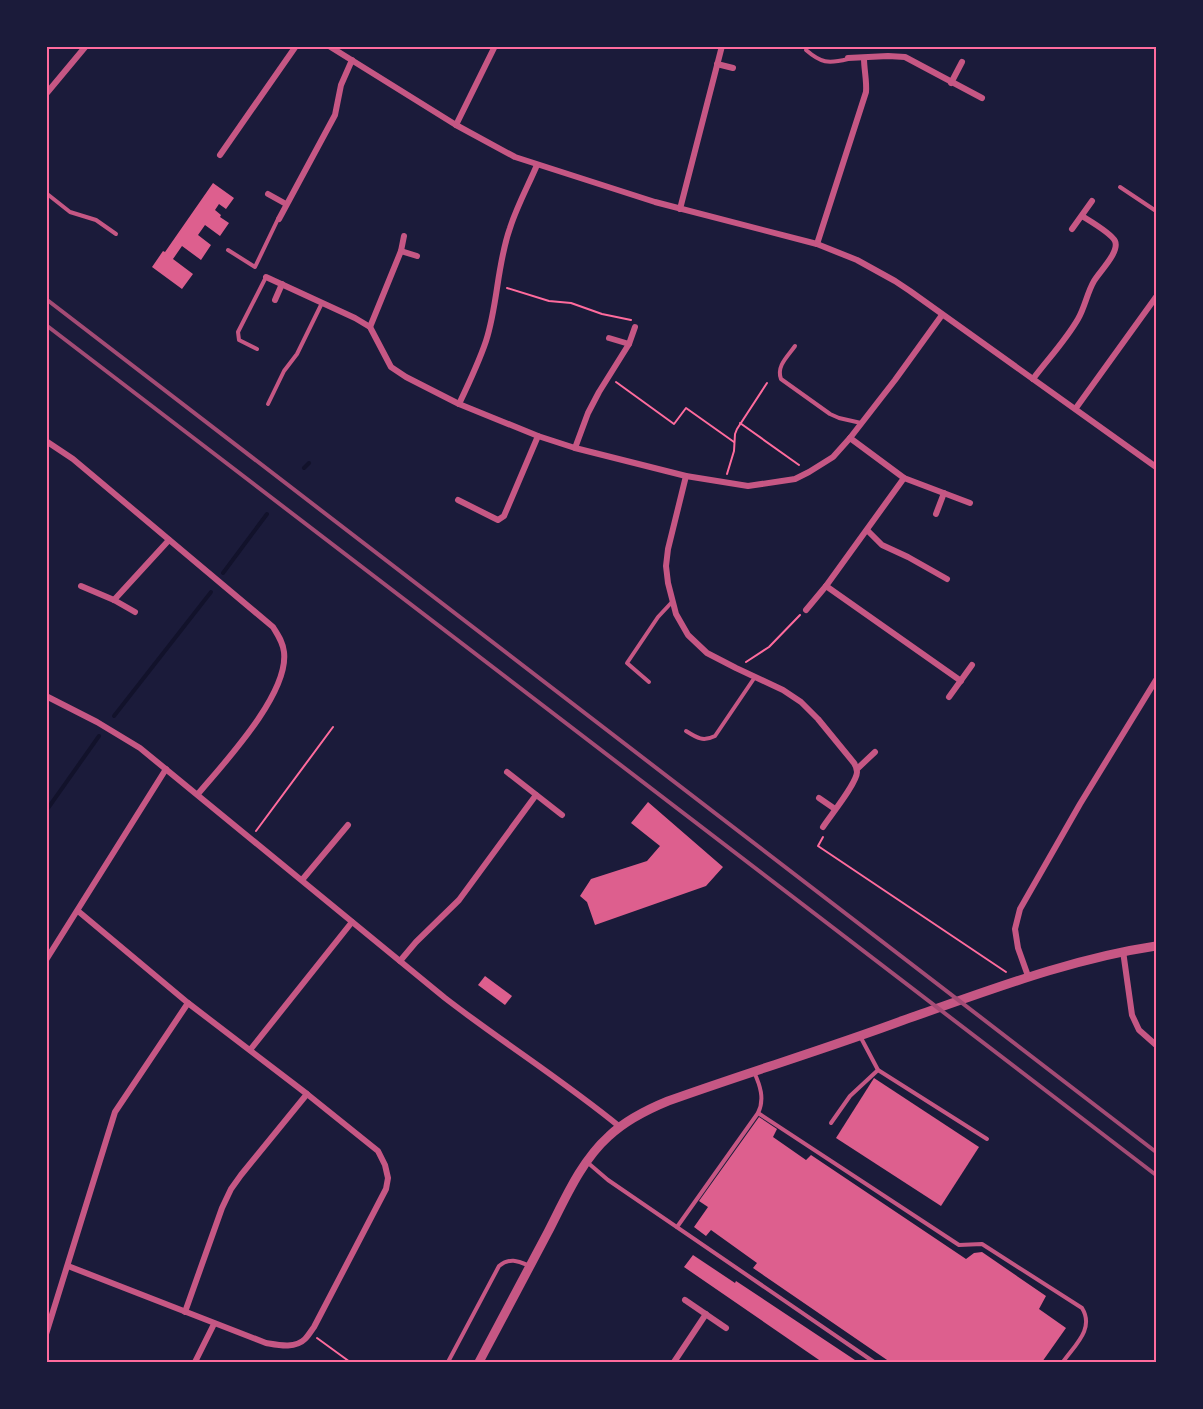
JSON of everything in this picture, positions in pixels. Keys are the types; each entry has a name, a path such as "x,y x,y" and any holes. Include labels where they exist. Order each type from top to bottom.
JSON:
{"street":[{"path":"46,94 86,46"},
{"path":"220,155 296,46"},
{"path":"329,46 456,125 515,157 680,209 817,244 857,260 895,281 1156,467"},
{"path":"456,125 495,46"},
{"path":"680,209 722,46"},
{"path":"848,58 905,57 982,98"},
{"path":"817,244 866,92 864,58"},
{"path":"279,219 334,115 341,85 352,60"},
{"path":"951,83 962,62"},
{"path":"717,64 733,68"},
{"path":"459,404 486,340 498,286 502,254 510,228 537,165"},
{"path":"268,194 286,204"},
{"path":"1072,229 1092,201"},
{"path":"1033,379 1076,322 1084,309 1088,292 1094,281 1116,249 1116,242 1111,236 1082,216"},
{"path":"370,327 401,250 404,236"},
{"path":"401,250 417,256"},
{"path":"266,277 370,327 391,367 459,404 538,436 575,448 686,476 748,486 795,479 832,457 861,424 942,315"},
{"path":"275,300 282,284"},
{"path":"1076,408 1156,297"},
{"path":"575,448 588,413 628,344 635,327"},
{"path":"609,338 628,344"},
{"path":"458,500 491,518 498,520 504,516 538,436"},
{"path":"850,438 904,478 969,503"},
{"path":"46,441 73,459 273,627 280,638 284,653 283,667 272,697 249,732 198,794"},
{"path":"686,476 666,566 676,614 688,635 707,653 783,690 801,702 818,719 857,769 852,785 822,827"},
{"path":"806,610 904,478"},
{"path":"936,514 944,493"},
{"path":"867,530 882,545 909,557 947,579"},
{"path":"114,600 168,540"},
{"path":"81,586 135,612"},
{"path":"826,586 961,681"},
{"path":"949,697 972,665"},
{"path":"1028,976 1018,948 1015,929 1020,909 1086,794 1156,680"},
{"path":"46,696 97,722 140,748 485,1029 620,1127"},
{"path":"857,769 875,752"},
{"path":"46,960 166,769"},
{"path":"507,772 562,815"},
{"path":"400,961 459,900 536,795"},
{"path":"819,798 836,809"},
{"path":"302,880 348,825"},
{"path":"68,1266 266,1343 283,1346 295,1344 304,1340 310,1332 386,1189 388,1178 386,1165 378,1151 188,1003 78,912"},
{"path":"250,1050 352,922"},
{"path":"479,1362 586,1162 608,1137 642,1112 1028,976 1123,951 1156,946"},
{"path":"1123,951 1132,1015 1139,1030 1156,1045"},
{"path":"46,1334 115,1112 188,1003"},
{"path":"185,1312 231,1189 307,1094"},
{"path":"685,1300 726,1328"},
{"path":"674,1362 706,1314"},
{"path":"195,1362 214,1324"}],"lane":[{"path":"806,50 825,62 836,62 848,58"},
{"path":"1120,187 1156,211"},
{"path":"46,193 70,212 96,220 116,234"},
{"path":"228,250 255,267 279,219"},
{"path":"257,349 239,340 238,332 266,277"},
{"path":"268,404 284,371 297,354 322,303"},
{"path":"795,346 780,368 781,379 830,414 861,424"},
{"path":"649,682 627,663 658,617 673,601"},
{"path":"686,730 699,739 708,740 715,736 754,677"},
{"path":"860,1035 878,1070 987,1139"},
{"path":"831,1123 850,1096 878,1070"},
{"path":"677,1227 758,1113 762,1101 760,1085 754,1071"},
{"path":"758,1113 959,1245 982,1244 1082,1308 1087,1324 1084,1334 1063,1362"},
{"path":"586,1162 608,1180 874,1362"},
{"path":"448,1362 499,1266 503,1262 514,1260 530,1266"}],"path":[{"path":"498,286 549,301 571,303 602,314 631,319 635,327"},
{"path":"609,377 674,424 686,408 734,442"},
{"path":"725,483 734,451 735,434 767,383"},
{"path":"740,423 809,472"},
{"path":"736,668 769,647 806,610"},
{"path":"250,838 333,727"},
{"path":"822,827 826,831 818,846 1017,980"},
{"path":"310,1332 350,1362"}],"building":[{"path":"213,183 234,198 226,209 219,204 215,210 229,223 220,236 205,225 198,235 211,245 201,260 182,246 173,259 193,274 182,289 152,267"},
{"path":"648,802 723,867 706,886 595,925 587,902 580,896 591,879 647,861 660,846 631,823"},
{"path":"485,976 512,996 505,1005 478,985"},
{"path":"874,1078 979,1147 941,1206 836,1138"},
{"path":"759,1117 777,1129 773,1137 806,1160 811,1155 966,1259 974,1253 982,1252 1046,1296 1039,1309 1066,1328 1042,1362 890,1362 753,1268 757,1263 711,1230 706,1236 694,1227 708,1207 699,1201"},
{"path":"693,1255 858,1362 822,1362 684,1267"}],"waterway":[{"path":"304,468 309,463"},
{"path":"223,573 267,514"},
{"path":"114,716 211,592"},
{"path":"46,811 99,736"}],"railway":[{"path":"46,299 1156,1152"},
{"path":"46,325 1156,1175"}]}
